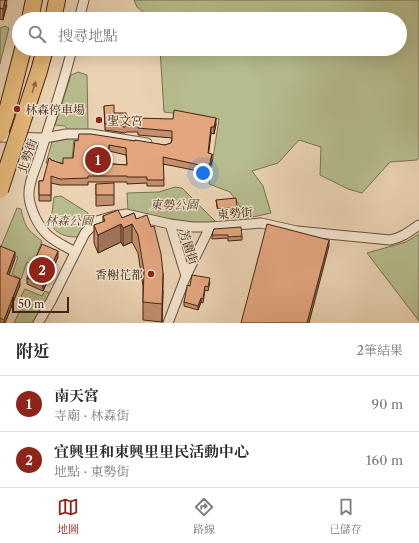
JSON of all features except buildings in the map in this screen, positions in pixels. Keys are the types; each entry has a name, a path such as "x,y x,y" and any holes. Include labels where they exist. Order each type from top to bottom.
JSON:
{"highway":[{"path":"31,12 34,0"},
{"path":"54,12 57,0"},
{"path":"0,133 21,56"},
{"path":"0,190 43,56"}],"street":[{"path":"81,12 84,0"},
{"name":"北勢街","path":"70,56 30,185 29,196 32,209 44,233 75,252"},
{"path":"0,137 45,138 66,134 91,134 159,144"},
{"name":"東勢街","path":"38,323 51,301 85,233 97,221 104,218 126,214 170,224 210,227 261,223 297,231 390,240 398,239 419,225"},
{"name":"芳園街","path":"168,323 186,276 170,224"},
{"path":"186,276 210,227"}],"green space":[{"path":"134,0 419,0 419,158 417,160 390,162 362,193 348,189 320,175 321,147 299,140 278,163 252,171 263,186 271,213 248,218 230,192 209,184 219,119 164,112 160,56 407,56 407,12 143,12 137,7"},
{"path":"5,26 9,28 0,64 0,28"},
{"path":"78,72 87,75 88,129 86,131 68,130 65,126 55,125 71,75"},
{"path":"74,138 72,160 57,163 46,163 52,142"},
{"name":"東勢公園","path":"175,187 182,188 217,223 206,224 183,222 128,210 127,193 159,192"},
{"name":"林森公園","path":"61,196 88,213 89,219 77,237 60,233 48,220 52,213 54,197"},
{"path":"17,208 21,209 28,228 42,241 33,265 27,262 21,279 12,274 18,257 0,249"},
{"path":"419,234 419,321 367,253 406,242"},
{"path":"25,289 42,296 45,291 50,293 31,323 14,323 25,299 21,296"}],"place":[{"name":"林森停車場","path":"17,109"},
{"name":"聖文宮","path":"99,120"},
{"name":"南天宮","path":"98,160"},
{"name":"宜興里和東興里里民活動中心","path":"42,270"},
{"name":"香榭花都","path":"151,274"}]}
